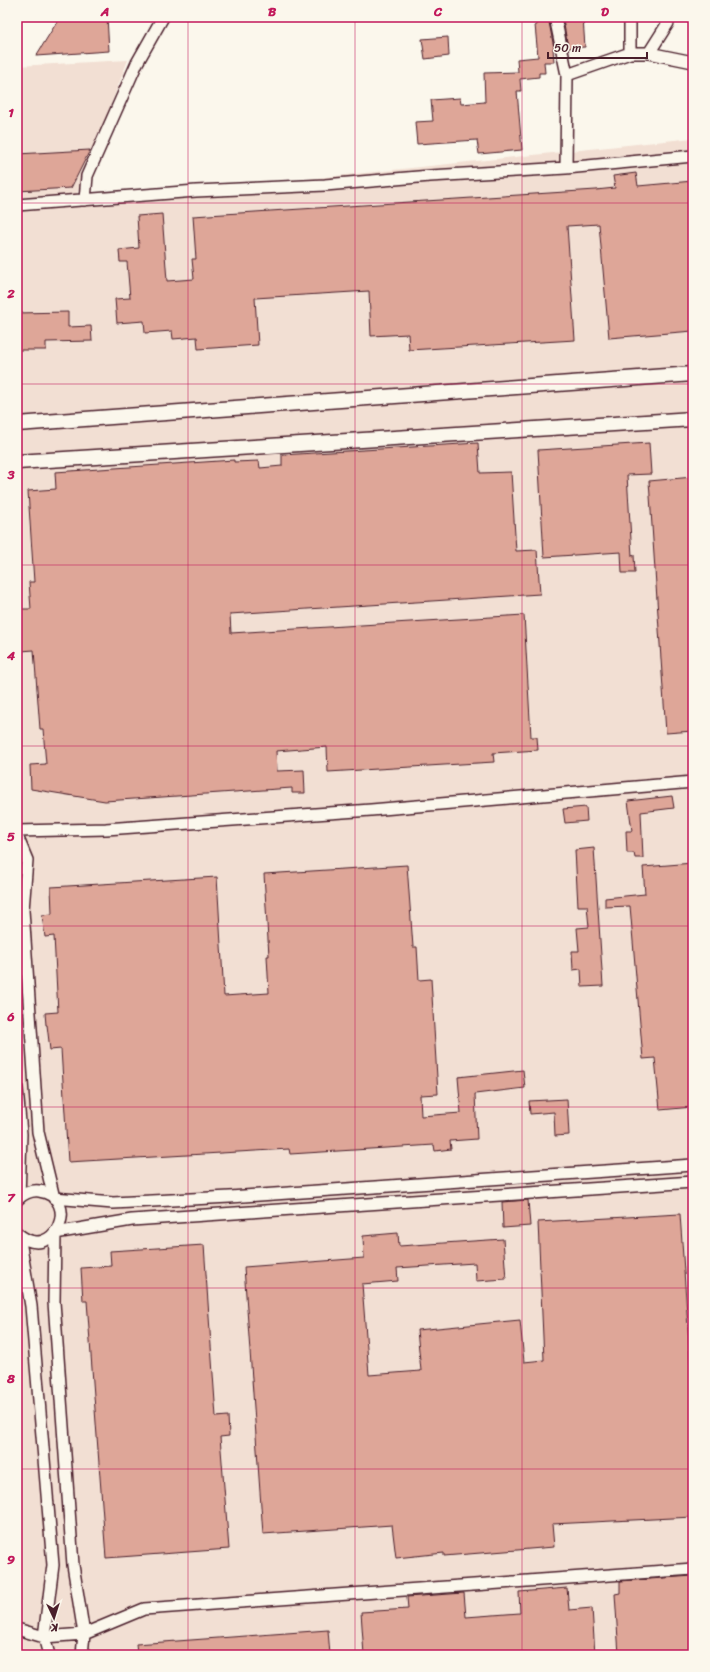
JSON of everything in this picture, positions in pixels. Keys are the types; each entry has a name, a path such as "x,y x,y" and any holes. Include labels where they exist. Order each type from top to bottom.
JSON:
{"street":[{"path":"85,200 87,176 136,63 163,17"},
{"path":"555,17 567,75 566,168"},
{"path":"630,17 630,53"},
{"path":"649,53 668,23 669,17"},
{"path":"567,75 630,53 649,53 693,62"},
{"path":"17,205 196,191 325,185 430,176 566,168 693,156"},
{"path":"17,424 693,374"},
{"path":"17,462 693,418"},
{"path":"17,831 106,829 370,810 693,782"},
{"path":"17,836 26,860 23,910 38,1132 54,1198 59,1205 61,1212 61,1220 55,1233 54,1310 73,1565 84,1634 82,1655"},
{"path":"17,1088 21,1134 18,1199 32,1192 39,1191 54,1198 113,1203 342,1190 693,1165"},
{"path":"669,1167 670,1184"},
{"path":"527,1176 528,1193"},
{"path":"18,1234 31,1241 40,1242 48,1239 55,1233 132,1220 693,1182"},
{"path":"342,1190 343,1206"},
{"path":"18,1234 31,1306 53,1565 44,1637 49,1655"},
{"path":"17,1629 44,1637 84,1634 144,1609 693,1569"}],"shaded area":[{"path":"128,60 76,196 17,198 17,66"},
{"path":"693,138 693,1655 17,1655 17,210"}],"building":[{"path":"60,17 107,17 109,51 36,56"},
{"path":"537,17 548,17 554,48 554,62 544,62 545,73 539,73 539,77 520,79 521,91 517,91 522,150 479,154 477,140 417,144 415,122 433,121 431,100 460,98 461,104 485,102 484,73 518,72 517,59 538,57 535,25 537,25"},
{"path":"583,18 585,47 568,48 563,19"},
{"path":"448,37 449,56 425,59 422,39"},
{"path":"90,150 71,188 17,191 17,154"},
{"path":"636,173 638,186 693,181 693,331 609,338 599,224 567,226 575,340 409,350 408,334 371,336 369,291 255,298 258,345 198,349 197,337 173,339 172,331 145,333 144,321 117,323 115,299 130,298 127,262 120,262 119,250 139,248 137,216 162,214 167,281 194,279 192,259 196,259 193,216 596,190 615,188 613,176"},
{"path":"68,312 68,327 91,326 92,341 46,342 46,350 17,350 17,313"},
{"path":"478,443 480,473 511,472 516,551 537,550 540,594 230,614 231,633 524,615 531,737 537,737 538,750 493,753 494,762 328,772 327,747 276,751 277,771 304,770 305,793 292,793 292,788 105,801 31,789 30,765 46,764 43,729 40,729 34,650 21,651 19,609 31,609 29,582 34,582 28,491 56,489 55,472 234,460 234,462 259,461 260,468 282,466 282,455"},
{"path":"649,443 651,474 627,475 632,556 634,555 635,573 622,573 621,552 544,557 538,450"},
{"path":"693,477 693,731 666,733 649,481"},
{"path":"672,796 674,808 641,812 643,858 635,858 634,853 627,853 626,831 632,831 628,801"},
{"path":"586,807 587,821 565,823 563,809"},
{"path":"594,848 603,986 582,987 581,969 573,970 572,951 579,951 577,928 589,927 587,906 578,906 575,850"},
{"path":"693,863 693,1107 660,1110 655,1058 643,1059 630,906 605,907 605,898 645,894 643,867"},
{"path":"407,865 413,947 417,947 419,980 431,979 438,1094 420,1095 421,1116 461,1113 458,1077 523,1070 525,1088 475,1094 477,1139 450,1141 451,1149 435,1151 434,1145 290,1154 289,1149 68,1162 61,1049 50,1050 45,1013 58,1012 54,936 45,937 42,915 52,914 51,887 217,877 224,996 269,993 267,956 269,956 264,874"},
{"path":"567,1099 569,1135 555,1136 554,1112 530,1114 529,1101"},
{"path":"528,1200 530,1226 503,1228 502,1202"},
{"path":"680,1214 693,1399 693,1517 552,1524 554,1547 444,1556 444,1553 396,1558 392,1525 263,1534 244,1267 364,1258 363,1236 398,1233 399,1246 503,1239 506,1279 476,1281 475,1263 397,1268 398,1281 362,1284 369,1375 421,1371 417,1330 520,1320 524,1362 544,1360 538,1222"},
{"path":"204,1245 216,1417 228,1416 229,1436 220,1437 229,1549 106,1558 87,1301 83,1301 81,1268 111,1266 110,1251"},
{"path":"693,1576 693,1655 619,1655 615,1594 620,1593 620,1581"},
{"path":"567,1588 569,1610 592,1608 595,1655 364,1655 361,1612 408,1609 407,1597 464,1593 466,1617 520,1613 519,1592"},
{"path":"328,1630 330,1655 137,1655 136,1644"}]}
